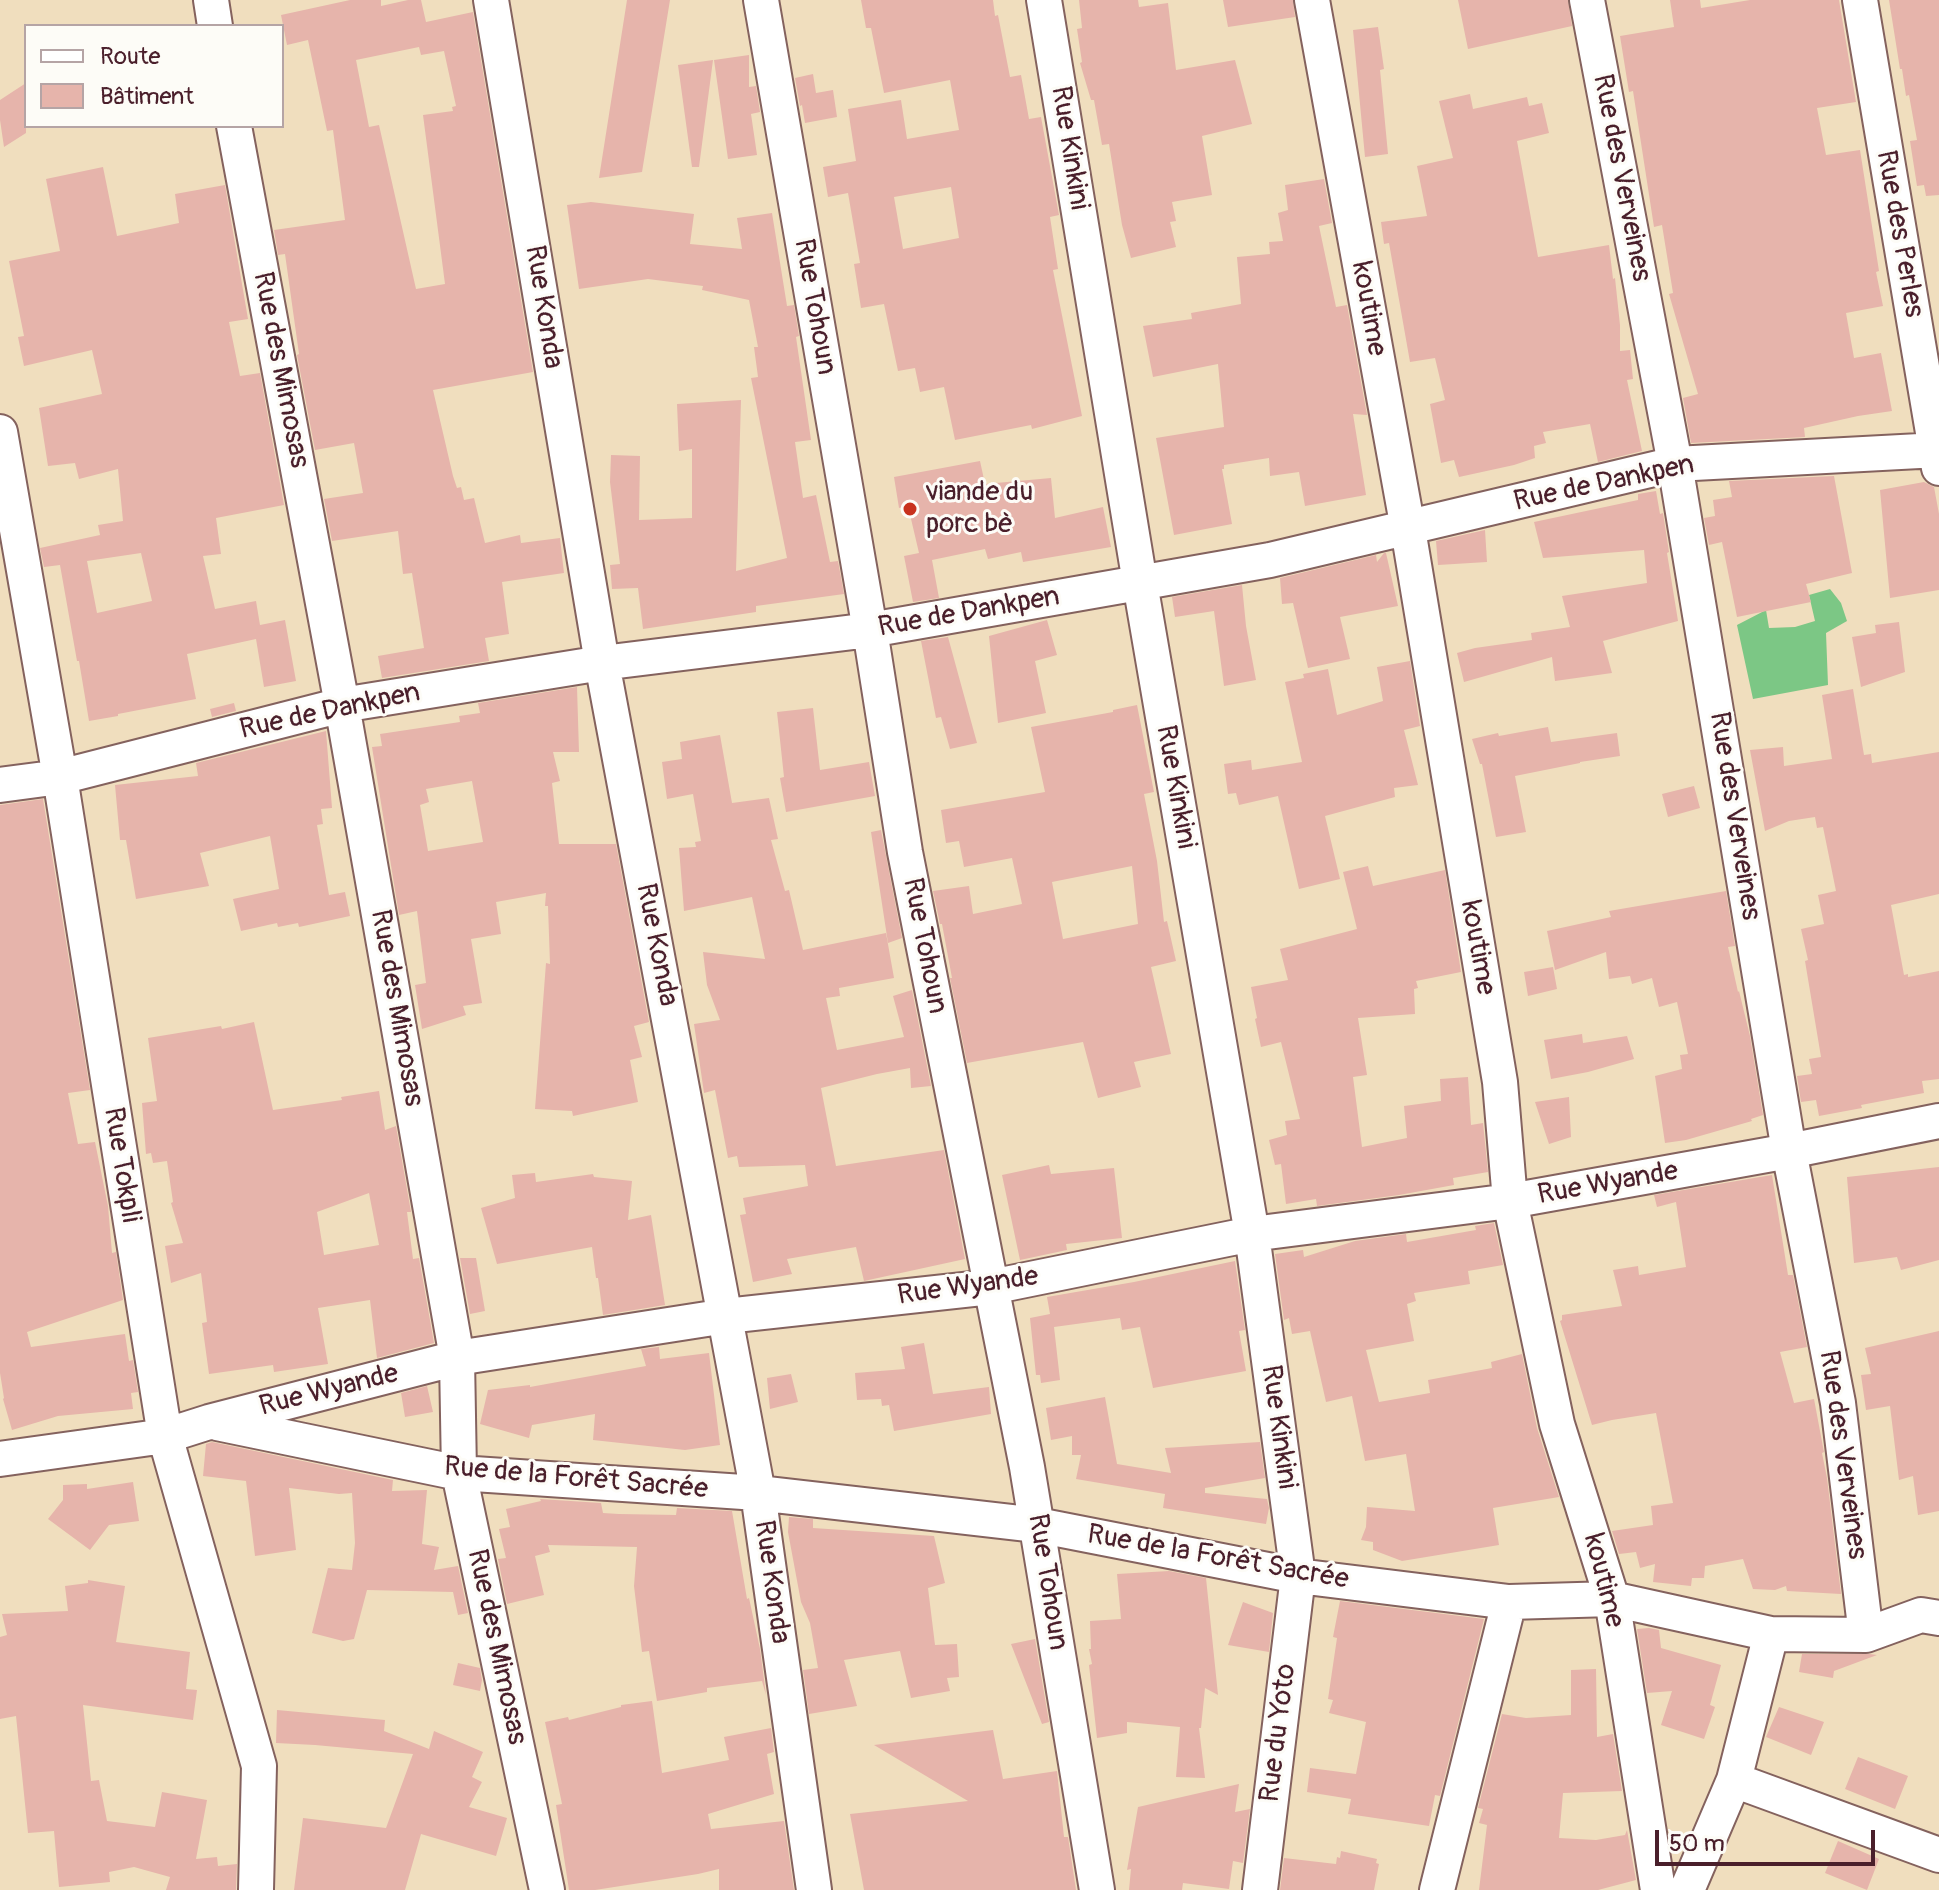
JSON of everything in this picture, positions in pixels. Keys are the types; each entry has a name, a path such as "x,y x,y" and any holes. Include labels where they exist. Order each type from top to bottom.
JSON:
{"street":[{"path":"211,0 215,24"},
{"name":"Rue Konda","path":"491,0 602,663 758,1493 814,1890"},
{"name":"Rue Tohoun","path":"761,0 870,630 905,852 1037,1525 1097,1890"},
{"name":"Rue Kinkini","path":"1044,0 1252,1234 1298,1576"},
{"name":"koutime","path":"1312,0 1408,529 1500,1082 1510,1201 1557,1424 1612,1599 1658,1890"},
{"name":"Rue des Verveines","path":"1587,0 1675,464 1789,1151 1838,1403 1866,1635"},
{"name":"Rue des Perles","path":"1860,0 1938,456"},
{"name":"Rue des Mimosas","path":"234,128 342,705 457,1358 459,1473 547,1890"},
{"name":"Rue Tokpli","path":"0,432 60,777 165,1436 259,1766 256,1890"},
{"name":"Rue de Dankpen","path":"0,785 60,777 342,705 602,663 870,630 1270,560 1675,464 1938,456"},
{"name":"Rue Wyande","path":"0,1459 165,1436 457,1358 726,1316 991,1287 1252,1234 1510,1201 1939,1121"},
{"name":"Rue de la Forêt Sacrée","path":"209,1422 459,1473 758,1493 1037,1525 1298,1576 1509,1602 1612,1599 1771,1634 1866,1635 1933,1613"},
{"name":"Rue du Yoto","path":"1260,1890 1298,1576"},
{"path":"1437,1890 1509,1602"},
{"path":"1687,1890 1734,1780 1771,1634"},
{"path":"1734,1780 1939,1855"}],"green space":[{"path":"1830,589 1841,603 1847,621 1826,633 1828,685 1753,699 1737,625 1766,610 1769,628 1795,627 1815,621 1809,595"}],"building":[{"path":"350,0 381,0 381,6 421,0 426,22 473,12 533,372 433,390 457,488 461,487 464,500 474,498 485,543 520,535 521,543 560,538 564,573 502,582 509,634 485,638 489,661 382,678 378,656 424,648 412,573 403,574 398,531 332,541 324,499 363,493 354,443 315,450 297,355 285,254 278,255 274,230 345,220 333,130 327,131 308,40 287,45 281,15","holes":["419,47 421,55 444,51 456,106 452,107 453,111 423,115 445,284 416,289 379,125 369,127 356,60"]},
{"path":"627,0 670,0 642,172 599,178"},
{"path":"861,0 993,0 1010,77 1021,75 1029,119 1041,117 1059,215 1050,217 1058,269 1053,270 1082,416 1032,429 1031,425 955,440 944,387 920,392 915,368 898,371 884,304 861,308 854,264 860,263 848,193 828,197 823,167 856,161 848,109 901,100 907,139 959,130 950,80 884,93 871,28 866,28","holes":["951,187 959,238 903,249 894,197"]},
{"path":"1079,0 1138,0 1139,7 1168,3 1176,70 1235,60 1252,124 1202,136 1212,195 1172,202 1176,221 1170,222 1176,247 1131,258 1122,225 1109,144 1102,145 1094,100 1091,100 1080,63 1077,29 1082,28"},
{"path":"1223,0 1293,0 1295,17 1228,27"},
{"path":"1458,0 1568,0 1572,26 1468,49"},
{"path":"1670,0 1700,0 1701,8 1750,0 1839,0 1856,102 1817,108 1826,155 1860,150 1883,306 1846,313 1854,358 1881,353 1892,411 1804,428 1805,437 1691,443 1683,398 1698,394 1669,294 1673,293 1662,225 1654,227 1633,91 1629,92 1620,36 1674,27"},
{"path":"1889,0 1939,0 1939,195 1926,196 1924,185 1917,186 1910,141 1917,140 1909,95 1906,96 1900,69"},
{"path":"1378,27 1384,69 1380,70 1388,154 1365,157 1353,30"},
{"path":"749,55 749,87 756,86 760,112 751,114 757,155 728,159 714,60"},
{"path":"713,60 699,167 692,167 678,65"},
{"path":"813,74 816,93 833,90 837,117 805,123 795,78"},
{"path":"24,84 26,133 4,147 0,120 0,100"},
{"path":"1470,94 1473,109 1527,97 1529,106 1542,103 1549,133 1517,141 1538,257 1609,245 1620,325 1620,351 1630,350 1633,379 1627,380 1642,451 1598,462 1590,424 1543,432 1546,443 1534,446 1535,458 1514,465 1459,477 1454,460 1441,463 1430,404 1445,400 1435,358 1410,362 1389,243 1384,244 1381,222 1427,216 1417,166 1453,158 1439,101"},
{"path":"103,167 117,236 179,223 175,194 225,185 248,319 229,322 240,376 260,373 284,505 216,518 221,554 203,556 215,609 256,601 260,625 285,620 296,681 264,687 256,639 187,654 196,699 89,721 60,565 44,567 40,548 100,535 98,525 123,521 118,469 79,479 75,463 48,466 39,408 102,394 92,350 24,366 18,337 24,336 9,261 60,251 46,179","holes":["141,553 152,601 97,613 87,561"]},
{"path":"1324,179 1332,223 1319,226 1336,307 1347,305 1367,415 1353,414 1366,495 1305,506 1299,472 1270,476 1269,458 1224,465 1222,469 1232,524 1174,535 1156,438 1224,427 1218,364 1153,377 1143,326 1192,319 1191,313 1241,304 1237,257 1270,254 1269,242 1283,241 1278,213 1288,210 1285,185"},
{"path":"591,202 694,214 690,244 742,249 737,218 772,213 787,306 794,305 811,440 795,442 803,498 816,495 830,562 838,561 844,594 756,606 756,612 643,629 638,588 612,589 610,565 620,564 610,482 611,455 640,456 639,520 692,518 692,449 679,451 677,404 741,400 736,571 787,558 751,378 758,377 754,347 758,347 749,300 702,290 703,286 648,279 579,289 567,205"},
{"path":"980,461 985,484 1051,478 1055,518 1103,507 1111,547 1023,562 1021,552 988,559 985,549 932,560 939,598 913,602 904,556 919,553 908,506 899,508 894,477"},
{"path":"1834,476 1852,573 1806,584 1811,602 1737,617 1722,542 1709,545 1704,518 1715,516 1713,500 1732,497 1729,481"},
{"path":"1924,482 1934,487 1939,514 1939,590 1890,598 1880,490"},
{"path":"1656,491 1660,514 1663,513 1678,621 1603,641 1612,673 1555,681 1552,657 1464,682 1457,653 1532,640 1531,633 1570,627 1562,596 1647,583 1644,550 1543,558 1534,522 1638,500 1638,494"},
{"path":"1485,530 1487,562 1438,565 1436,541"},
{"path":"1384,553 1398,606 1340,617 1350,659 1308,668 1293,603 1282,604 1280,578 1376,555 1377,562"},
{"path":"1242,585 1256,680 1224,686 1214,611 1175,617 1172,597"},
{"path":"1047,620 1057,655 1035,661 1046,713 998,723 989,636"},
{"path":"1899,622 1905,672 1861,687 1852,637 1876,633 1875,625"},
{"path":"948,637 977,743 950,749 941,717 936,718 921,641"},
{"path":"1410,661 1420,726 1404,730 1418,785 1394,788 1395,797 1325,816 1340,879 1299,889 1278,796 1239,805 1236,793 1228,794 1224,764 1251,760 1252,770 1302,762 1285,682 1304,678 1303,674 1328,669 1337,715 1383,701 1377,667"},
{"path":"577,687 579,752 553,752 560,781 552,783 559,844 616,844 649,1022 634,1026 642,1057 630,1060 638,1102 573,1116 572,1111 535,1109 546,963 550,964 546,893 496,902 501,934 471,939 482,1003 463,1006 466,1015 422,1029 415,985 426,983 417,911 399,915 372,747 382,746 380,734 460,722 459,716 480,713 478,703","holes":["472,781 483,842 428,851 420,805 429,802 426,789"]},
{"path":"1853,689 1864,755 1871,754 1872,763 1939,752 1939,894 1891,905 1904,975 1908,974 1908,977 1939,971 1939,1079 1922,1081 1924,1093 1819,1116 1816,1100 1801,1102 1797,1076 1812,1074 1809,1059 1821,1057 1801,929 1824,924 1818,895 1836,891 1823,827 1817,828 1815,817 1789,821 1765,831 1750,750 1783,747 1784,766 1832,759 1822,695"},
{"path":"234,703 236,711 212,717 210,709"},
{"path":"1137,705 1154,792 1144,794 1157,861 1164,922 1167,921 1176,961 1151,967 1171,1054 1134,1062 1141,1087 1098,1098 1083,1042 967,1063 942,924 933,891 969,886 973,914 1022,904 1012,858 964,867 959,841 946,843 941,810 1045,792 1031,727","holes":["1132,866 1138,924 1063,939 1052,882"]},
{"path":"813,708 820,770 869,762 875,796 786,812 780,778 784,777 777,712"},
{"path":"1548,727 1551,742 1617,733 1620,756 1515,776 1526,832 1496,837 1482,764 1472,739"},
{"path":"326,731 332,808 321,809 323,824 317,825 329,895 345,892 350,916 299,927 298,923 278,927 277,923 241,931 233,899 279,889 270,836 200,853 209,886 136,899 126,840 120,840 115,785 198,776 196,763"},
{"path":"720,735 732,803 769,798 778,839 771,840 785,891 789,890 803,950 886,933 894,978 839,988 840,996 826,998 837,1050 904,1037 893,996 912,990 931,1086 911,1088 910,1068 821,1088 836,1166 944,1150 965,1259 864,1281 856,1247 787,1259 792,1274 753,1282 740,1215 746,1214 743,1198 808,1186 805,1165 739,1167 737,1156 728,1158 715,1090 704,1093 694,1024 720,1020 707,985 703,952 765,959 752,897 684,911 679,848 696,847 695,842 701,841 693,794 667,799 662,762 682,759 680,742"},
{"path":"1694,786 1700,808 1668,817 1662,794"},
{"path":"43,799 90,1090 68,1093 78,1144 95,1142 108,1206 112,1253 116,1252 123,1300 27,1332 31,1347 125,1334 138,1392 131,1393 133,1409 58,1416 12,1430 3,1399 0,1373 0,805"},
{"path":"881,830 902,938 888,943 871,832"},
{"path":"1368,866 1373,886 1445,870 1461,972 1416,981 1415,1014 1358,1018 1367,1075 1353,1077 1362,1147 1407,1138 1404,1106 1441,1101 1440,1079 1468,1077 1471,1125 1483,1123 1488,1172 1453,1178 1454,1185 1399,1195 1317,1206 1316,1199 1286,1204 1281,1164 1275,1165 1269,1140 1287,1135 1285,1121 1300,1119 1281,1042 1261,1047 1251,987 1288,980 1280,949 1357,929 1343,872"},
{"path":"1726,891 1735,946 1728,947 1750,1036 1763,1115 1686,1140 1665,1143 1655,1076 1682,1069 1680,1055 1688,1054 1677,1002 1659,1007 1652,978 1632,984 1630,976 1609,979 1606,952 1555,970 1547,931 1611,917 1609,911"},
{"path":"1553,967 1557,989 1528,996 1524,972"},
{"path":"254,1022 273,1110 379,1091 385,1130 396,1126 411,1212 407,1212 413,1259 419,1258 434,1343 377,1358 370,1300 318,1308 328,1364 274,1372 273,1365 209,1374 202,1323 207,1322 201,1273 171,1283 165,1246 183,1243 171,1203 167,1161 153,1163 151,1153 146,1154 142,1103 157,1101 148,1038 221,1026 222,1029","holes":["369,1193 379,1245 324,1255 317,1212"]},
{"path":"1582,1034 1583,1043 1627,1036 1634,1059 1551,1079 1544,1040"},
{"path":"1569,1097 1571,1137 1549,1144 1535,1102"},
{"path":"1049,1165 1051,1174 1114,1168 1122,1238 1066,1244 1067,1250 1020,1260 1002,1175"},
{"path":"1939,1167 1939,1260 1901,1270 1897,1257 1854,1263 1847,1177"},
{"path":"535,1173 536,1182 593,1174 594,1177 632,1181 628,1220 651,1215 665,1305 603,1315 592,1247 497,1264 481,1208 515,1198 512,1175"},
{"path":"1772,1175 1788,1275 1793,1275 1807,1347 1780,1352 1794,1403 1814,1399 1824,1452 1841,1594 1787,1591 1786,1586 1775,1590 1753,1589 1743,1559 1705,1566 1704,1578 1692,1578 1691,1586 1653,1582 1655,1564 1640,1568 1636,1552 1619,1554 1612,1531 1653,1525 1651,1506 1673,1503 1656,1413 1592,1425 1560,1321 1562,1315 1622,1306 1613,1270 1638,1266 1639,1275 1686,1267 1676,1202 1657,1207 1654,1195"},
{"path":"1494,1223 1503,1265 1468,1271 1470,1284 1414,1293 1416,1301 1407,1304 1414,1341 1366,1350 1379,1402 1430,1393 1428,1380 1492,1368 1491,1362 1522,1354 1537,1428 1559,1497 1493,1508 1499,1545 1402,1561 1373,1550 1373,1542 1361,1540 1366,1527 1367,1507 1415,1511 1406,1454 1365,1461 1352,1396 1326,1402 1310,1331 1292,1334 1289,1318 1284,1320 1275,1254 1303,1250 1304,1257 1355,1241 1406,1234 1407,1242 1476,1230 1475,1226"},
{"path":"460,1258 476,1258 485,1311 470,1314"},
{"path":"1235,1261 1245,1330 1239,1331 1246,1371 1153,1388 1140,1327 1122,1330 1120,1318 1054,1327 1060,1380 1041,1383 1040,1375 1036,1375 1030,1318 1050,1314 1047,1297"},
{"path":"1939,1331 1939,1511 1918,1515 1913,1476 1899,1480 1890,1406 1866,1410 1861,1375 1871,1374 1865,1348"},
{"path":"924,1343 933,1394 989,1387 991,1414 894,1431 889,1405 882,1406 881,1399 857,1400 855,1373 905,1369 901,1347"},
{"path":"659,1347 660,1359 709,1353 720,1445 685,1450 593,1440 595,1414 532,1425 529,1438 480,1424 488,1390 530,1387 646,1366 641,1349"},
{"path":"791,1374 798,1402 770,1409 767,1378"},
{"path":"427,1386 433,1412 405,1417 401,1393"},
{"path":"1105,1397 1117,1464 1171,1473 1165,1448 1260,1442 1265,1478 1205,1488 1205,1493 1267,1499 1266,1524 1163,1508 1165,1494 1076,1479 1081,1455 1072,1455 1072,1436 1051,1440 1046,1408"},
{"path":"212,1442 393,1480 392,1491 427,1490 422,1544 439,1547 434,1570 458,1566 468,1613 458,1615 453,1592 367,1590 354,1639 343,1641 312,1633 328,1568 352,1570 355,1543 352,1493 289,1488 296,1550 255,1556 246,1481 203,1476 206,1444"},
{"path":"133,1482 139,1521 109,1525 90,1550 48,1519 63,1500 63,1485 87,1484 87,1489"},
{"path":"540,1499 601,1503 603,1513 619,1514 676,1515 677,1508 732,1511 747,1599 760,1649 766,1695 762,1681 707,1688 707,1692 657,1701 649,1651 642,1652 634,1586 637,1547 548,1545 550,1552 535,1556 544,1595 507,1604 498,1559 506,1558 499,1529 510,1527 506,1509"},
{"path":"789,1517 813,1519 813,1528 934,1536 945,1583 928,1588 935,1645 957,1644 959,1677 947,1678 950,1691 911,1698 900,1651 844,1660 857,1706 809,1714 803,1670 818,1668 810,1623 801,1602 788,1532"},
{"path":"1169,1571 1206,1578 1218,1695 1205,1688 1199,1728 1205,1778 1176,1777 1180,1727 1127,1722 1127,1733 1097,1738 1089,1665 1092,1664 1090,1621 1121,1619 1117,1574"},
{"path":"88,1580 125,1586 116,1642 190,1652 186,1689 197,1690 193,1720 83,1705 91,1781 99,1780 107,1821 155,1827 162,1792 207,1800 196,1859 217,1857 218,1866 237,1864 236,1890 166,1890 170,1877 134,1867 109,1872 110,1882 59,1887 54,1831 28,1833 16,1716 0,1719 0,1637 7,1635 2,1614 68,1611 65,1586 88,1583"},
{"path":"1340,1601 1484,1619 1440,1796 1435,1795 1429,1826 1348,1814 1351,1799 1307,1792 1310,1768 1356,1774 1366,1722 1329,1713 1333,1700 1328,1699 1337,1638 1333,1637"},
{"path":"1243,1602 1273,1613 1269,1652 1228,1645"},
{"path":"1637,1629 1659,1630 1661,1648 1721,1665 1710,1705 1715,1707 1704,1739 1661,1725 1672,1691 1647,1693"},
{"path":"1035,1639 1049,1722 1042,1724 1011,1644"},
{"path":"1802,1654 1877,1655 1834,1671 1833,1678 1799,1672"},
{"path":"458,1663 480,1668 480,1691 453,1685"},
{"path":"1596,1669 1597,1737 1613,1734 1622,1791 1563,1793 1559,1838 1596,1840 1625,1835 1627,1830 1636,1880 1598,1890 1479,1890 1487,1825 1479,1823 1483,1809 1478,1808 1502,1714 1526,1718 1571,1715 1571,1670"},
{"path":"652,1701 662,1773 729,1760 724,1737 771,1728 774,1752 767,1754 774,1794 708,1814 711,1829 784,1821 794,1890 719,1890 719,1869 595,1890 569,1890 556,1805 562,1804 545,1722 568,1717 569,1720 621,1705"},
{"path":"1779,1707 1824,1722 1811,1755 1766,1737"},
{"path":"277,1710 385,1720 384,1731 429,1749 434,1731 483,1752 472,1777 482,1782 469,1807 507,1818 496,1856 421,1834 405,1890 294,1890 303,1818 386,1828 413,1754 276,1743"},
{"path":"993,1730 1003,1779 1057,1771 1064,1837 1068,1837 1076,1890 864,1890 850,1814 968,1801 874,1745"},
{"path":"1858,1757 1908,1776 1895,1809 1845,1789"},
{"path":"1239,1784 1235,1812 1250,1809 1243,1863 1233,1861 1229,1889 1183,1883 1182,1890 1129,1890 1131,1869 1127,1870 1138,1807"},
{"path":"1838,1841 1879,1859 1867,1890 1825,1873"},
{"path":"1341,1851 1377,1859 1376,1863 1379,1864 1374,1890 1280,1890 1284,1858 1336,1864"}],"place":[{"name":"viande du porc bè","path":"910,509"}]}
